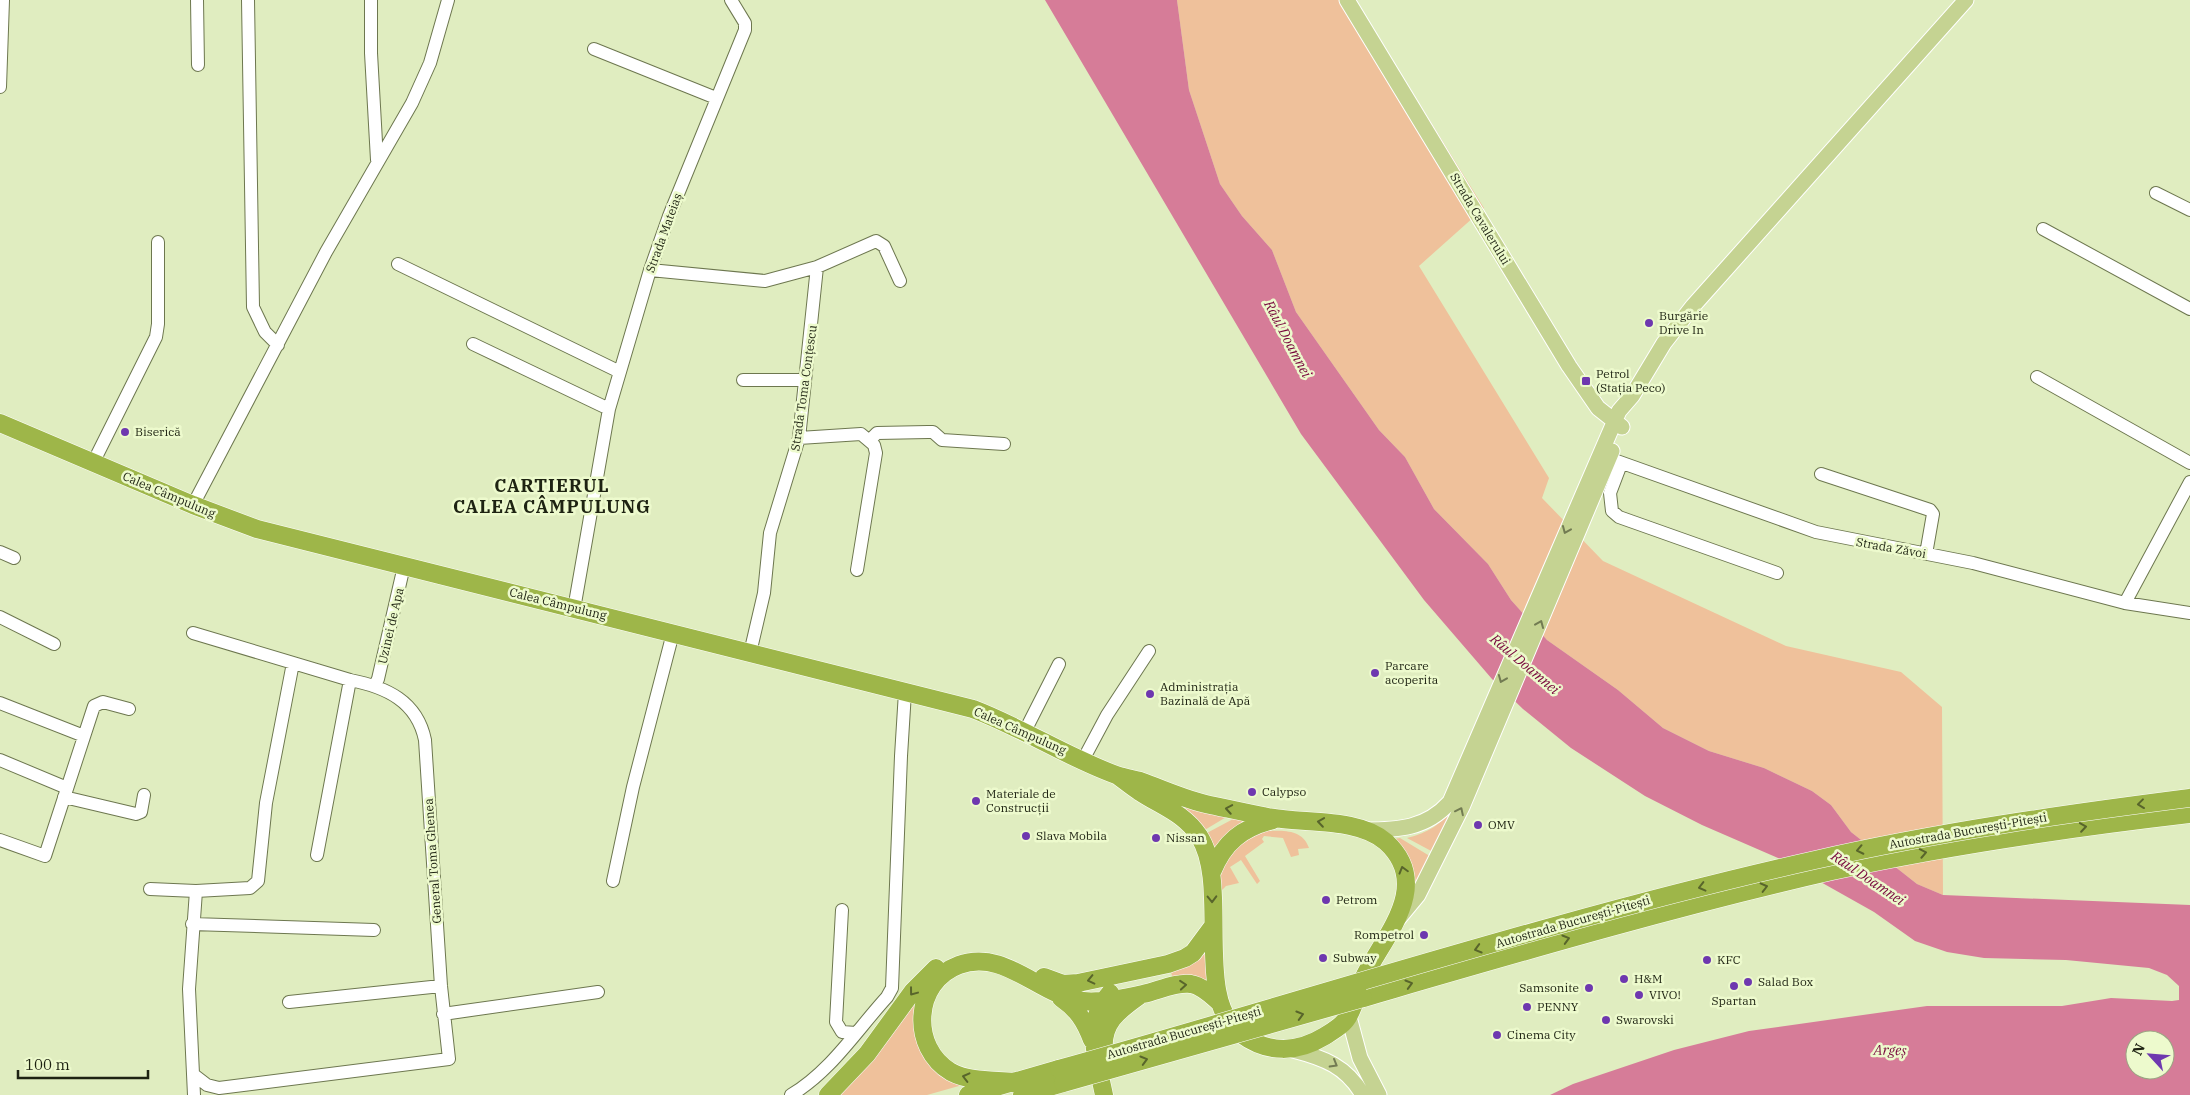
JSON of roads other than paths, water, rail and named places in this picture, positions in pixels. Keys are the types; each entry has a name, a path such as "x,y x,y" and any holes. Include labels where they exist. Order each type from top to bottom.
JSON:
{"highway":[{"name":"Calea Câmpulung","path":"0,424 193,505 264,531 973,709 1025,731 1118,776 1211,806 1277,819 1309,821 1364,830 1384,840 1396,854 1404,869 1406,893 1399,918"},
{"name":"Calea Câmpulung","path":"1118,776 1141,793 1166,806 1188,822 1208,851 1212,872 1213,926 1219,1002 1232,1027 1240,1034 1269,1047 1293,1050"},
{"name":"Autostrada București-Pitești","path":"1061,1076 1573,922 1748,875 1951,833 2190,798"},
{"name":"Autostrada București-Pitești","path":"968,1095 1018,1088 1773,885 1943,849 2071,829 2190,814"},
{"path":"1212,872 1221,854 1234,838 1255,824 1277,819"},
{"path":"1293,1050 1327,1035 1349,1017 1364,976 1399,918"},
{"path":"1093,1040 1097,1013 1103,1001 1114,988 1193,953 1213,926"},
{"path":"828,1095 871,1049 923,979 933,970 958,957 976,954 997,956 1049,980 1063,984 1078,983 1156,968"},
{"path":"1018,1088 962,1077 936,1060 928,1050 921,1018 926,997 939,978 959,965 975,962 1002,966 1052,992 1077,1010 1093,1040 1104,1095"},
{"path":"1052,992 1084,1001 1103,1001 1192,984 1201,987 1219,1002"},
{"path":"1112,1095 1104,1053 1105,1033 1114,1015 1142,994"}],"main road":[{"name":"Strada Cavalerului","path":"1347,0 1569,366 1598,408 1619,425"},
{"path":"1399,918 1418,895 1428,876 1591,488 1610,459 1619,425 1619,411 1632,396 1664,343 1693,306 1966,0"},
{"path":"1364,830 1412,828 1436,816 1454,796 1488,732"},
{"path":"1349,1017 1360,1058 1373,1094"},
{"path":"1293,1050 1337,1065 1373,1094"}],"street":[{"path":"0,87 3,0"},
{"path":"197,0 198,65"},
{"path":"248,0 253,307 265,332 278,345"},
{"path":"371,0 371,53 377,160"},
{"path":"193,505 326,252 377,160 412,103 430,63 448,0"},
{"name":"Strada Mateiaș","path":"574,609 609,409 650,270 716,98 745,30 745,23 731,0"},
{"path":"594,49 716,98"},
{"path":"2156,193 2190,210"},
{"path":"2044,229 2190,309"},
{"path":"650,270 765,281 817,267 879,241 884,246 900,281"},
{"path":"93,463 156,337 158,324 158,242"},
{"path":"398,264 620,372"},
{"name":"Strada Toma Conțescu","path":"750,653 764,593 770,533 799,438 817,267"},
{"path":"473,344 609,409"},
{"path":"2037,377 2190,463"},
{"path":"743,380 805,380"},
{"path":"870,440 877,433 933,432 942,440 1004,444"},
{"path":"799,438 861,434 874,445 876,453 857,570"},
{"path":"1610,459 1612,511 1619,516 1777,573"},
{"name":"Strada Zăvoi","path":"1610,459 1816,532 1974,563 2125,603 2190,613"},
{"path":"1821,474 1930,510 1933,514 1926,554"},
{"path":"2125,603 2190,482"},
{"path":"0,552 14,558"},
{"name":"Uzinei de Apa","path":"375,685 404,566"},
{"path":"0,617 54,644"},
{"path":"193,633 350,680 375,685"},
{"path":"613,881 633,787 673,633"},
{"path":"1083,760 1107,715 1150,651"},
{"path":"150,889 250,888 258,882 266,803 292,662"},
{"path":"1025,731 1059,664"},
{"path":"317,855 350,680"},
{"name":"General Toma Ghenea","path":"194,1075 207,1085 219,1088 449,1059 443,1014 426,748 421,722 398,699 375,685"},
{"path":"791,1095 825,1068 887,998 892,988 900,756 905,692"},
{"path":"0,840 45,856 96,704 102,702 129,709"},
{"path":"0,703 84,736"},
{"path":"0,760 66,793 136,814 141,812 144,795"},
{"path":"194,1095 189,989 192,924 196,890"},
{"path":"842,910 836,1022 842,1032 856,1033"},
{"path":"192,924 374,930"},
{"path":"289,1002 441,986"},
{"path":"443,1014 598,992"}],"water":[{"path":"1045,0 1177,0 1189,90 1220,184 1242,216 1272,250 1296,312 1379,430 1405,457 1434,509 1488,564 1511,600 1547,640 1618,690 1663,728 1709,751 1764,768 1812,791 1831,805 1851,832 1917,884 1943,895 2190,905 2190,1095 1550,1095 1573,1084 1674,1050 1749,1031 1927,1006 2062,1006 2111,998 2172,1001 2179,1000 2179,986 2167,975 2149,968 2066,960 1984,958 1947,952 1915,941 1874,912 1778,858 1702,825 1645,796 1571,748 1523,709 1492,679 1424,600 1301,434"}],"place":[{"name":"Burgărie Drive In","path":"1649,323"},
{"name":"Petrol (Stația Peco)","path":"1586,381"},
{"name":"Biserică","path":"125,432"},
{"name":"Parcare acoperita","path":"1375,673"},
{"name":"Administrația Bazinală de Apă","path":"1150,694"},
{"name":"Calypso","path":"1252,792"},
{"name":"Materiale de Construcții","path":"976,801"},
{"name":"OMV","path":"1478,825"},
{"name":"Slava Mobila","path":"1026,836"},
{"name":"Nissan","path":"1156,838"},
{"name":"Petrom","path":"1326,900"},
{"name":"Rompetrol","path":"1424,935"},
{"name":"Subway","path":"1323,958"},
{"name":"KFC","path":"1707,960"},
{"name":"H&M","path":"1624,979"},
{"name":"Salad Box","path":"1748,982"},
{"name":"Spartan","path":"1734,986"},
{"name":"Samsonite","path":"1589,988"},
{"name":"VIVO!","path":"1639,995"},
{"name":"PENNY","path":"1527,1007"},
{"name":"Swarovski","path":"1606,1020"},
{"name":"Cinema City","path":"1497,1035"}],"district":[{"name":"CARTIERUL CALEA CÂMPULUNG","path":"552,496"}],"water label":[{"name":"Râul Doamnei","path":"1288,339"},
{"name":"Râul Doamnei","path":"1525,664"},
{"name":"Râul Doamnei","path":"1868,878"},
{"name":"Argeș","path":"1890,1050"}]}
